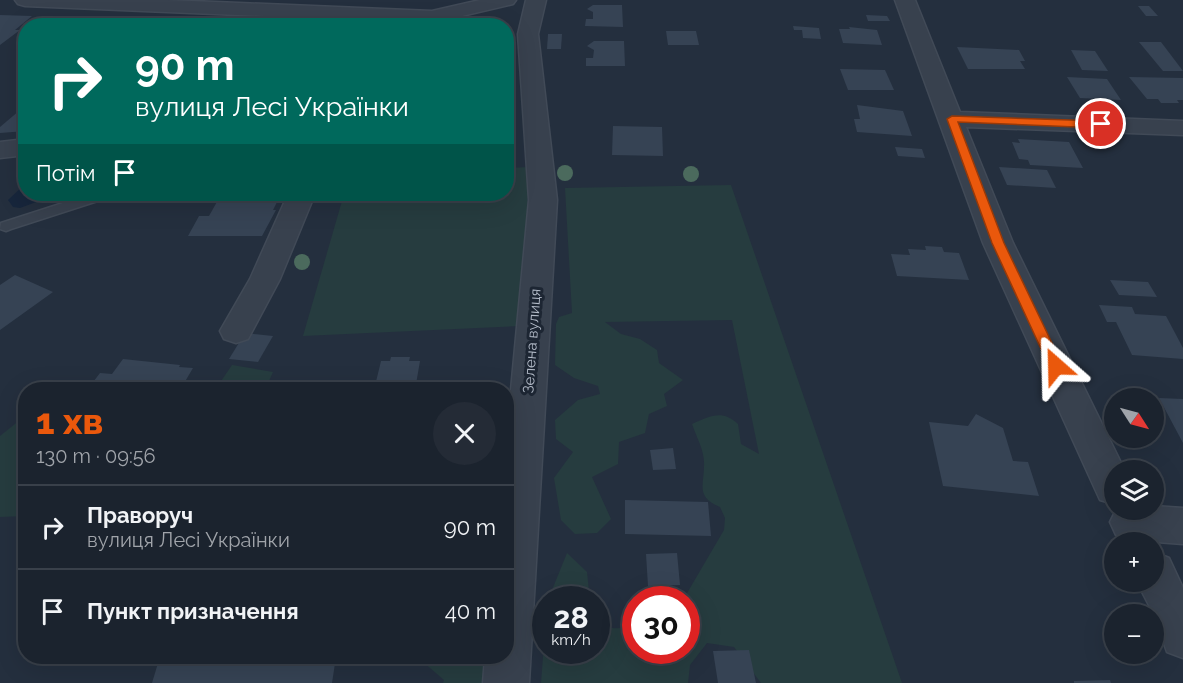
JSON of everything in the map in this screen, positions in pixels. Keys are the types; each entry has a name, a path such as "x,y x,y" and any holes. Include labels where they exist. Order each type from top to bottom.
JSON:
{"street":[{"path":"25,0 323,18"},
{"path":"386,18 432,17 506,0"},
{"name":"Зелена вулиця","path":"514,579 543,200 528,34 536,0"},
{"path":"905,0 998,243 1104,467"},
{"path":"467,18 485,6"},
{"path":"952,119 1183,128"},
{"path":"0,150 18,148"},
{"path":"236,331 265,279 298,201"},
{"path":"1149,520 1183,526"},
{"path":"1163,592 1183,636"},
{"name":"Зелена вулиця","path":"506,683 507,664"}],"lane":[{"path":"6,226 83,201"}],"green space":[{"path":"530,167 519,326 303,336 342,201 514,201 514,168"},
{"path":"731,185 902,683 761,683 734,647 707,643 700,652 700,586 691,586 724,530 725,518 720,507 712,503 704,494 704,457 692,424 716,415 732,419 738,424 741,444 759,454 732,320 605,322 621,334 640,339 657,350 659,363 683,380 664,394 667,406 649,414 645,433 619,442 618,464 592,477 611,519 597,533 575,534 561,520 554,478 573,452 556,439 555,420 578,400 600,394 598,386 574,378 555,365 556,324 559,317 572,313 565,188"},
{"path":"232,365 273,372 269,382 220,382"},
{"path":"18,422 18,516 0,517 0,436"},
{"path":"567,553 587,572 588,586 554,586"},
{"path":"610,627 622,627 622,664 691,664 688,683 541,683 542,664 610,664"},
{"path":"425,664 494,664 494,683 443,683 444,680"}],"water":[{"path":"18,191 18,201 39,201 20,208 13,207 8,200"}],"building":[{"path":"593,5 622,5 623,27 585,26 586,19 593,19 593,12 587,9"},
{"path":"1138,6 1149,6 1158,16 1146,16"},
{"path":"0,15 32,16 18,18 18,28 15,30 18,32 0,45"},
{"path":"866,15 887,16 890,21 868,21"},
{"path":"793,26 819,28 821,39 803,38 802,30 794,30"},
{"path":"849,27 877,30 882,45 843,43 839,29 850,29"},
{"path":"666,31 696,31 699,45 668,45"},
{"path":"548,34 562,34 561,49 547,49"},
{"path":"594,41 624,41 625,66 586,66 586,58 593,58 594,50 587,46"},
{"path":"1139,42 1161,42 1183,71 1163,71"},
{"path":"957,47 1019,50 1025,61 1020,61 1025,69 968,69"},
{"path":"1071,50 1095,51 1108,71 1082,70"},
{"path":"840,69 885,70 894,90 848,90"},
{"path":"1067,77 1107,79 1121,100 1080,98"},
{"path":"1129,77 1183,78 1183,100 1177,100 1179,103 1161,103 1158,99 1147,99"},
{"path":"857,105 903,111 912,136 857,132 854,119 860,119"},
{"path":"18,112 18,132 0,133 0,127"},
{"path":"613,126 662,127 663,156 612,155"},
{"path":"1018,139 1069,142 1083,168 1030,165 1028,160 1019,159 1012,142 1020,143"},
{"path":"895,147 922,149 925,158 898,156"},
{"path":"999,167 1047,170 1056,188 1007,185"},
{"path":"217,201 278,201 273,210 276,210 262,236 188,236 199,216 209,216"},
{"path":"925,246 942,247 944,252 959,253 969,280 897,276 891,254 910,255 908,249 926,250"},
{"path":"15,275 53,292 0,330 0,285"},
{"path":"1110,280 1148,282 1157,297 1119,295"},
{"path":"1099,305 1132,307 1135,314 1166,316 1183,348 1183,359 1132,355 1116,322 1107,322"},
{"path":"245,333 273,336 258,362 229,359"},
{"path":"391,357 410,357 409,361 420,361 416,382 376,382 381,361 390,361"},
{"path":"123,359 193,368 185,382 93,382 100,373 112,374"},
{"path":"1164,398 1183,399 1183,443 1164,407"},
{"path":"976,414 1003,428 1013,461 1028,462 1039,496 943,486 929,422 968,426"},
{"path":"673,448 676,469 653,470 650,450"},
{"path":"625,500 708,502 711,536 625,534"},
{"path":"677,553 680,585 648,586 646,554"},
{"path":"749,650 756,683 718,683 713,651"},
{"path":"158,664 335,664 332,683 152,683"},
{"path":"1110,680 1111,683 1074,683 1074,681"}],"route":[{"path":"1056,366 998,243 952,119 1101,124"}]}
